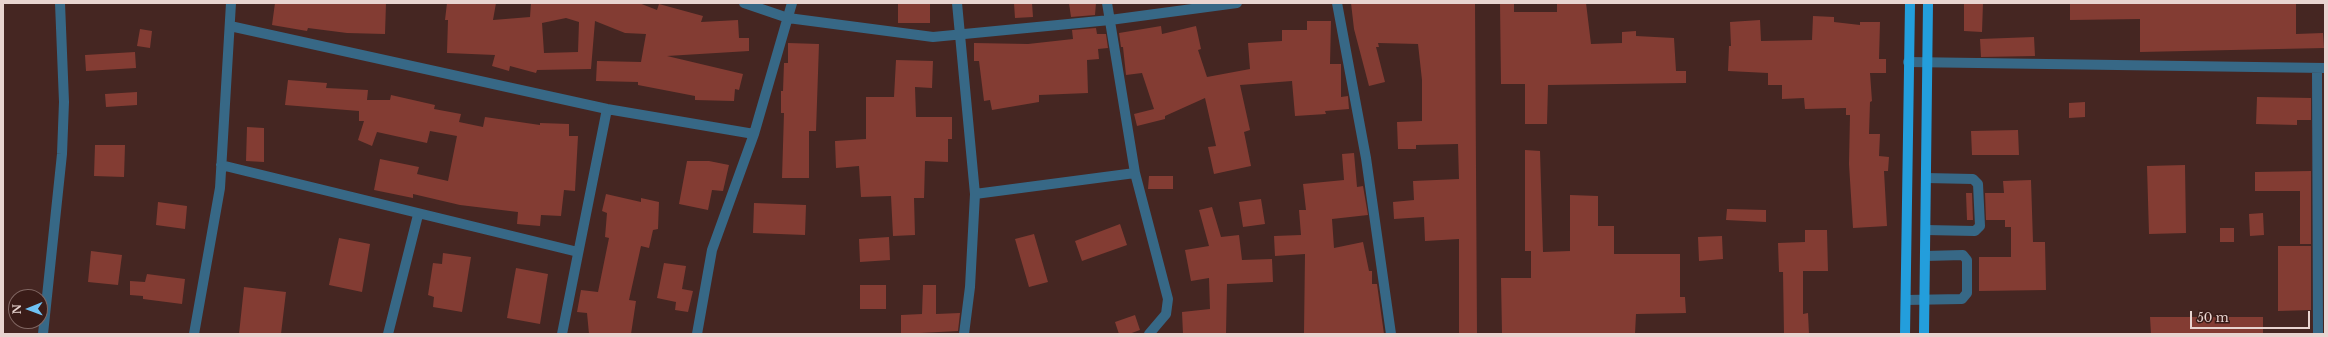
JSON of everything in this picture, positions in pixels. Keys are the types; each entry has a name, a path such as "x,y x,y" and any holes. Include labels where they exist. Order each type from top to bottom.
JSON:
{"main road":[{"path":"1905,334 1910,3"},
{"path":"1924,334 1928,3"}],"street":[{"path":"43,334 62,154 64,102 60,3"},
{"path":"194,334 220,188 231,3"},
{"path":"744,3 788,18 933,37 1110,20 1237,3"},
{"path":"697,334 712,250 754,134 792,3"},
{"path":"957,3 975,194 970,287 964,334"},
{"path":"1107,3 1135,174 1168,299 1166,314 1149,334"},
{"path":"1337,3 1366,158 1391,334"},
{"path":"230,26 607,109 754,134"},
{"path":"1908,62 2321,68 2318,334"},
{"path":"562,334 607,109"},
{"path":"221,166 418,215 578,252"},
{"path":"975,194 1135,174"},
{"path":"1926,178 1973,179 1978,184 1980,226 1974,231 1926,230"},
{"path":"388,334 418,215"},
{"path":"1906,300 1924,301 1962,299 1967,292 1966,260 1963,255 1925,256"}],"building":[{"path":"275,3 386,3 385,34 347,33 308,28 307,31 272,25"},
{"path":"447,3 496,3 493,20 530,17 531,3 639,3 657,10 659,4 703,16 701,22 738,20 739,38 749,38 749,51 667,56 743,74 739,90 735,89 734,101 695,100 695,96 638,85 638,82 596,81 597,61 641,62 646,34 625,33 595,21 591,69 537,70 536,73 510,66 509,71 492,66 495,55 447,53 448,20 445,20","holes":["566,18 579,22 578,52 544,53 542,23"]},
{"path":"898,3 930,3 930,23 898,23"},
{"path":"1014,3 1032,3 1033,17 1015,18"},
{"path":"1069,3 1096,3 1095,15 1071,17"},
{"path":"1351,3 1475,3 1477,334 1459,334 1459,239 1425,241 1424,217 1394,219 1393,202 1414,200 1413,181 1459,179 1458,144 1416,145 1416,149 1398,149 1397,122 1422,121 1422,80 1418,44 1378,43 1379,47 1376,47 1385,82 1369,86 1354,29"},
{"path":"1500,3 1514,3 1514,12 1557,12 1557,3 1586,3 1591,44 1622,43 1622,32 1636,31 1636,36 1674,38 1676,71 1686,71 1686,83 1548,85 1547,124 1525,124 1525,84 1501,84"},
{"path":"1964,3 1983,3 1982,32 1964,31"},
{"path":"2070,3 2296,3 2296,34 2323,33 2324,48 2140,52 2140,19 2070,20"},
{"path":"1813,16 1834,17 1834,22 1860,25 1860,22 1880,22 1879,59 1886,59 1886,73 1870,73 1872,101 1870,102 1869,134 1880,134 1879,156 1889,157 1888,171 1884,171 1887,226 1853,228 1849,164 1850,115 1846,115 1846,108 1805,109 1804,98 1782,99 1782,85 1768,85 1768,73 1728,71 1729,46 1731,46 1730,22 1760,20 1761,41 1812,40"},
{"path":"1307,21 1331,21 1330,64 1341,64 1341,97 1348,96 1349,109 1325,111 1326,114 1295,116 1292,81 1240,85 1250,130 1244,132 1251,166 1214,174 1208,147 1216,146 1205,98 1165,116 1165,119 1137,126 1134,114 1154,109 1142,73 1126,75 1123,47 1121,47 1119,33 1161,26 1162,34 1196,26 1201,49 1198,50 1207,77 1250,69 1248,43 1282,41 1282,30 1307,30"},
{"path":"1096,28 1097,34 1106,34 1108,48 1098,49 1099,59 1087,60 1088,93 1039,95 1039,102 992,110 990,100 984,101 979,61 974,61 974,43 1028,44 1073,39 1072,30"},
{"path":"140,29 152,31 150,48 137,46"},
{"path":"2034,37 2035,56 1981,57 1980,39"},
{"path":"788,43 819,44 816,131 809,131 809,178 782,178 784,113 781,113 781,91 783,91 784,63 788,63"},
{"path":"135,52 136,68 86,71 85,55"},
{"path":"896,60 933,61 932,88 915,87 916,117 952,117 952,139 948,139 948,162 925,161 924,198 914,198 915,235 893,236 891,196 861,197 859,166 836,168 835,141 866,139 866,97 894,97"},
{"path":"288,80 327,83 326,88 368,90 367,100 390,100 391,95 435,105 434,109 461,114 459,122 483,127 485,117 540,125 540,123 569,124 569,136 578,136 575,191 564,190 561,216 541,215 540,226 517,224 518,212 460,205 413,194 413,198 374,190 380,159 419,167 417,174 448,181 457,136 430,131 427,143 377,132 372,146 358,140 364,121 359,121 359,111 285,105"},
{"path":"137,92 137,105 106,107 105,94"},
{"path":"2257,97 2311,98 2311,120 2297,120 2297,125 2256,124"},
{"path":"2085,102 2085,117 2069,118 2069,103"},
{"path":"247,127 264,128 264,162 246,161"},
{"path":"2018,130 2019,155 1972,155 1971,131"},
{"path":"95,145 125,145 124,177 94,176"},
{"path":"1525,150 1540,151 1543,252 1570,251 1570,195 1598,196 1598,226 1614,226 1614,254 1680,254 1680,297 1685,297 1686,313 1636,314 1635,334 1502,334 1501,278 1531,278 1531,251 1525,251"},
{"path":"1354,153 1357,187 1363,186 1368,215 1332,219 1334,248 1363,242 1369,271 1372,271 1372,284 1377,284 1384,334 1304,333 1305,254 1275,256 1274,236 1301,235 1299,210 1306,210 1303,184 1344,180 1342,154"},
{"path":"687,161 709,161 729,165 723,191 712,190 708,210 679,204"},
{"path":"2185,165 2186,233 2149,234 2147,166"},
{"path":"2311,171 2311,244 2300,244 2300,191 2255,191 2255,172"},
{"path":"1149,176 1173,176 1173,189 1148,189"},
{"path":"2031,180 2033,242 2045,242 2046,290 1979,291 1979,257 2011,257 2011,227 2005,227 2005,220 1986,220 1985,193 2004,193 2003,181"},
{"path":"1966,193 1972,193 1973,220 1967,220"},
{"path":"606,194 641,202 641,198 659,202 658,229 653,230 649,248 641,246 629,300 636,301 631,334 589,334 587,313 577,312 581,290 598,292 609,238 605,237 607,213 602,211"},
{"path":"1261,199 1265,224 1243,227 1239,202"},
{"path":"158,202 187,206 185,229 156,225"},
{"path":"754,203 806,205 805,235 753,233"},
{"path":"1212,207 1221,237 1239,235 1242,260 1272,259 1273,282 1227,284 1226,334 1183,334 1182,312 1210,309 1209,278 1191,281 1185,250 1209,246 1199,210"},
{"path":"1727,209 1766,210 1766,222 1726,220"},
{"path":"2263,213 2264,235 2250,236 2249,214"},
{"path":"1120,224 1127,245 1082,261 1075,241"},
{"path":"2220,228 2234,228 2234,242 2220,242"},
{"path":"1805,230 1827,230 1828,271 1803,271 1803,314 1808,313 1809,334 1784,334 1783,272 1779,272 1778,243 1805,242"},
{"path":"1034,234 1048,282 1029,287 1015,239"},
{"path":"1722,236 1723,259 1699,261 1698,237"},
{"path":"889,237 890,260 860,262 859,239"},
{"path":"339,238 370,244 362,292 329,285"},
{"path":"2278,246 2311,246 2311,310 2278,311"},
{"path":"91,251 122,255 118,285 88,282"},
{"path":"443,253 471,257 462,312 433,307 434,297 428,295 433,263 442,264"},
{"path":"664,263 686,266 682,289 693,291 688,312 675,310 676,302 657,298"},
{"path":"516,268 548,274 540,324 507,318"},
{"path":"147,274 185,279 182,304 143,299 143,296 130,295 130,281 145,282"},
{"path":"860,285 886,285 886,309 860,309"},
{"path":"923,285 936,285 936,314 960,313 958,331 901,334 901,315 922,314"},
{"path":"244,287 286,292 281,334 239,334"},
{"path":"1135,315 1140,330 1129,334 1119,334 1115,322"},
{"path":"2150,317 2263,317 2263,334 2151,334"}]}
